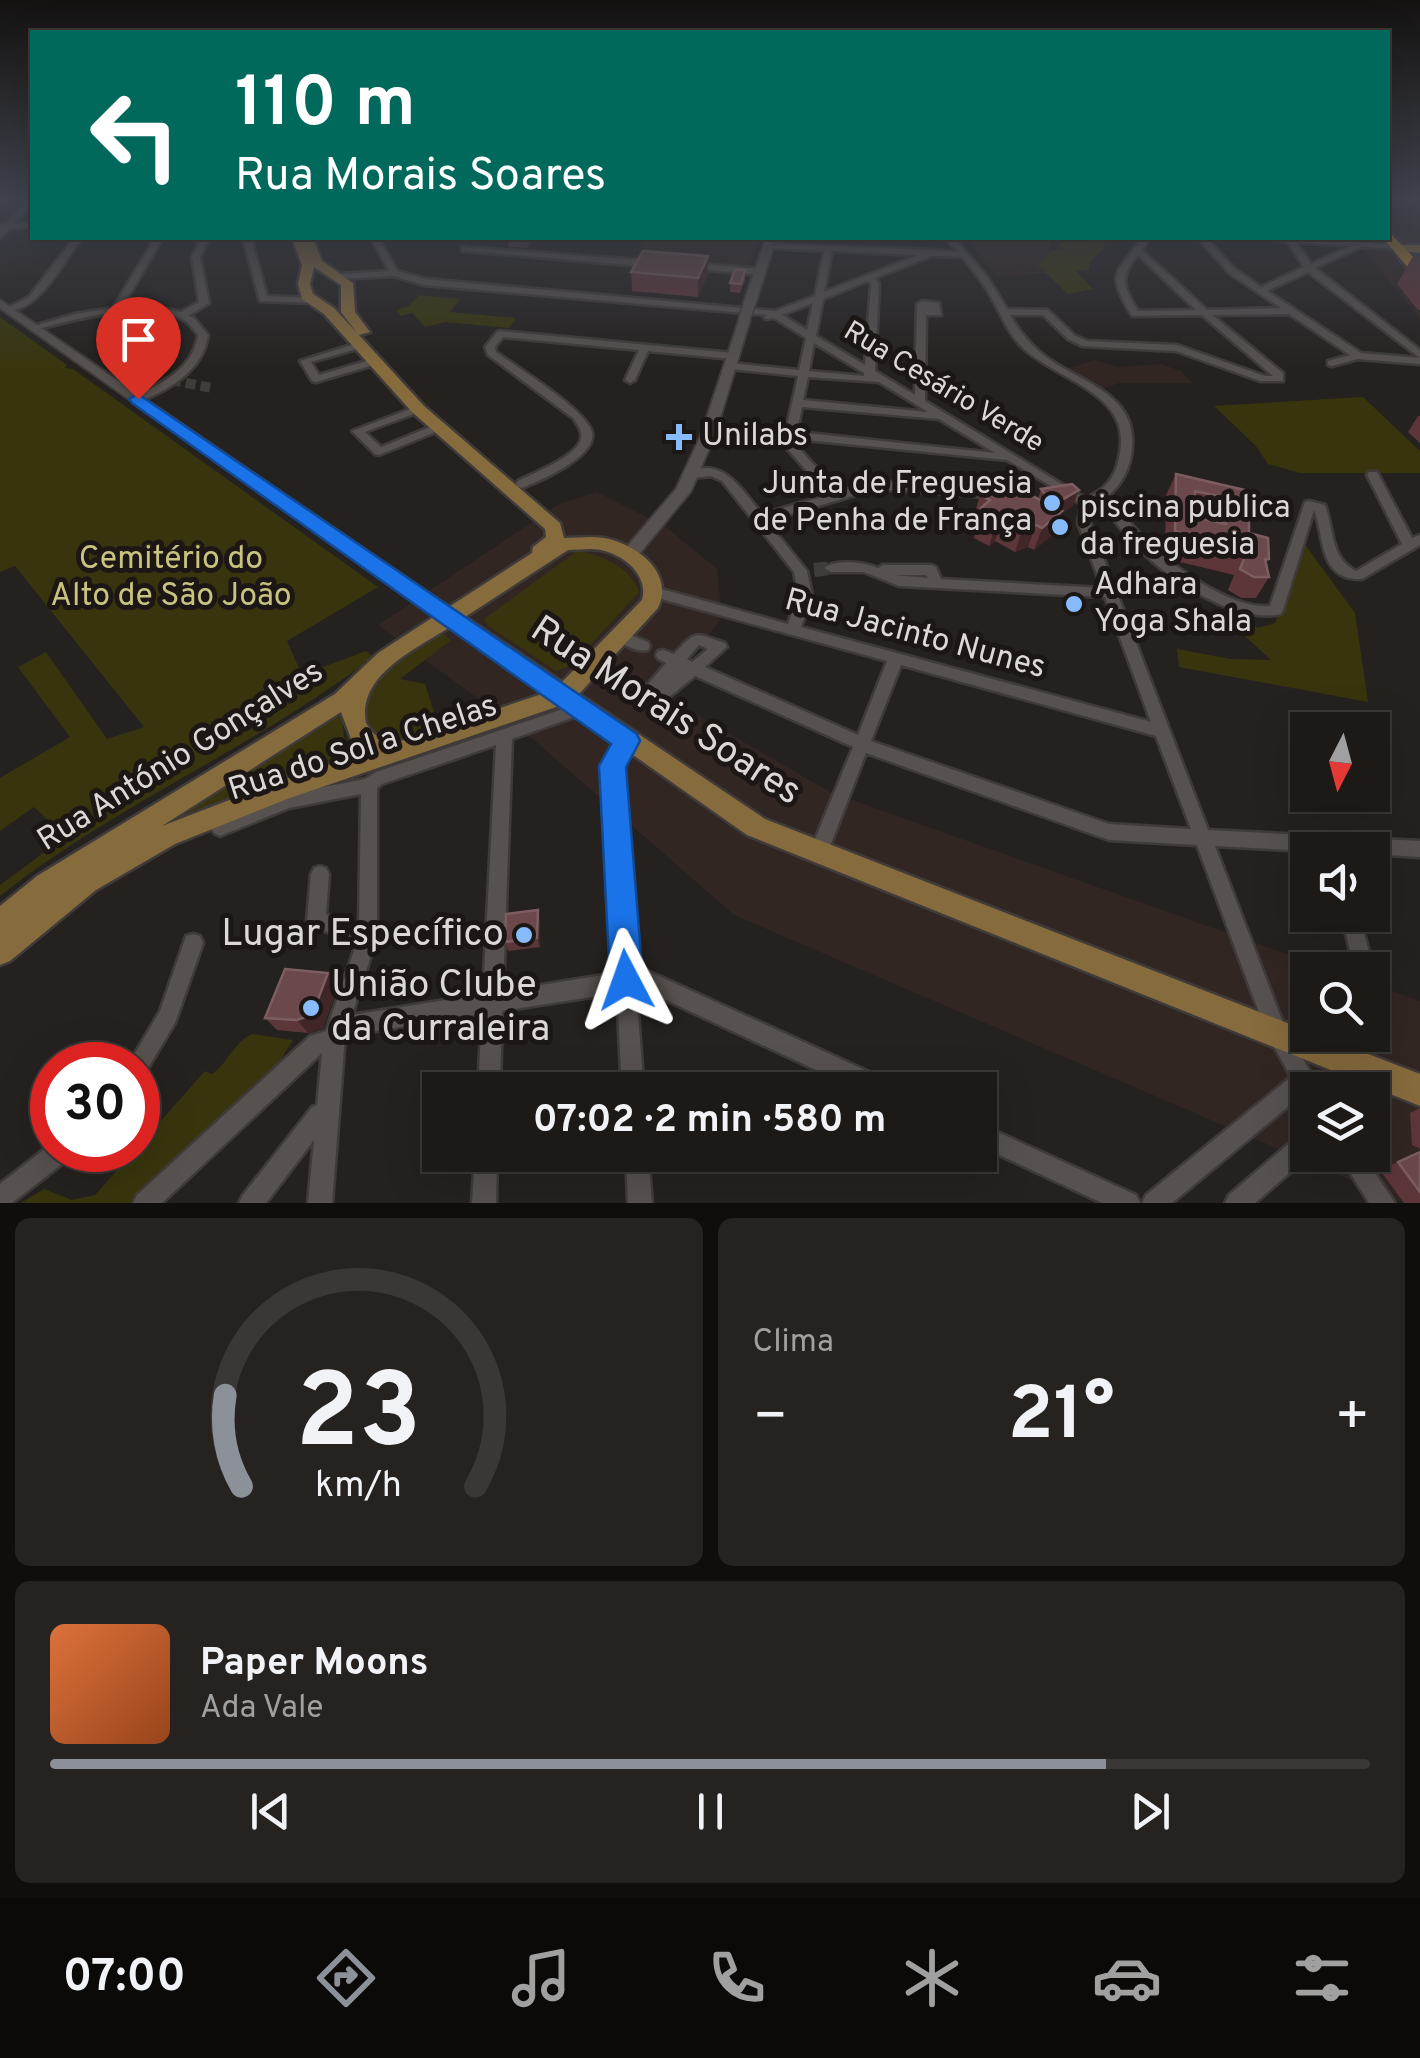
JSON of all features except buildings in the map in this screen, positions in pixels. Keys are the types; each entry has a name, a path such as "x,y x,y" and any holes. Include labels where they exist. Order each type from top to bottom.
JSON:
{"main road":[{"path":"305,257 306,294 366,344"},
{"path":"314,257 316,263 347,282 350,315 379,360 554,526 557,534 533,560"},
{"path":"304,283 319,275 339,276"},
{"path":"315,301 335,302 348,293"},
{"path":"517,487 598,543 630,554 649,574 654,592 651,604 621,636 572,703"},
{"name":"Rua António Gonçalves","path":"0,923 46,885 342,700 376,667 533,560 570,542 598,543"},
{"name":"Rua Morais Soares","path":"449,616 736,815 818,854 1420,1090"},
{"path":"361,682 351,707 356,731 377,748 400,753"},
{"name":"Rua António Gonçalves","path":"0,952 86,882 166,836 280,790 572,703"}],"street":[{"path":"5,306 32,298 63,257"},
{"path":"116,310 148,257"},
{"path":"181,316 204,303 196,257"},
{"path":"252,257 262,298 315,301"},
{"path":"387,257 399,275"},
{"path":"570,257 661,264"},
{"path":"630,554 676,503 690,474 765,257"},
{"path":"827,257 790,446 836,496"},
{"path":"339,276 399,275 424,287 775,315 923,257"},
{"path":"967,257 1035,354 1094,390 1123,415 1130,438 1126,458 1114,485 1094,500 1084,523 1277,1034 1299,1072"},
{"path":"1129,257 1120,276 1124,295 1135,314 1289,311"},
{"path":"1002,312 1045,312 1071,337 1090,345 1166,346 1209,356 1264,379 1277,380 1278,373 1206,314 1146,257"},
{"path":"1217,257 1224,266 1358,356"},
{"path":"1302,257 1309,268 1420,358"},
{"path":"1260,290 1333,257"},
{"path":"637,277 644,263"},
{"path":"678,266 760,272"},
{"path":"348,293 399,275"},
{"path":"517,487 570,460 584,447 587,433 581,420 491,354 490,347 500,334 645,348 804,373 873,377 875,283 870,278"},
{"path":"280,299 304,283"},
{"name":"Rua Morais Soares","path":"5,306 449,616"},
{"path":"36,328 116,310 159,310 181,316 202,332 201,352 178,376 138,399"},
{"path":"920,403 922,312"},
{"name":"Rua Cesário Verde","path":"775,315 1068,492 1094,500"},
{"path":"366,344 305,361 316,379 379,360"},
{"path":"630,380 645,348"},
{"path":"1332,363 1358,356 1420,358"},
{"path":"798,403 942,417"},
{"path":"424,406 358,431 379,452 445,425"},
{"path":"791,435 1010,457"},
{"path":"690,474 707,471 722,476 807,571 805,594 793,630"},
{"path":"1094,500 1168,565 1247,610 1271,613 1276,610 1309,505 1322,508 1333,563 1343,573 1358,576 1414,542 1374,475"},
{"path":"760,519 836,496 894,484 1015,496"},
{"path":"1041,498 1068,492"},
{"path":"831,568 872,570 899,581 1110,593"},
{"name":"Rua Jacinto Nunes","path":"654,592 1162,731"},
{"path":"621,636 643,646"},
{"path":"818,854 896,658"},
{"path":"677,661 862,744 1109,832 1290,844"},
{"name":"Rua do Sol a Chelas","path":"220,828 288,801 369,786 376,779 504,735 572,703"},
{"path":"490,1072 504,735"},
{"path":"627,741 612,766 632,1072"},
{"path":"320,1203 324,1116 336,1033 368,937 369,786"},
{"path":"1390,848 1420,849"},
{"path":"320,874 316,920 368,937"},
{"path":"152,1042 168,1016 193,943"},
{"path":"144,1203 317,1043 336,1033 492,1002 642,979 844,1072"},
{"path":"1154,1203 1290,1098"},
{"path":"251,1203 320,1115 324,1116"},
{"path":"997,1143 1128,1203"},
{"path":"1238,1203 1290,1158"},
{"path":"0,1198 34,1172"},
{"path":"484,1203 485,1172"},
{"path":"638,1172 640,1203"},
{"path":"1362,1172 1383,1203"}],"shaded area":[{"path":"636,257 752,257 748,267"},
{"path":"982,257 1045,257 1039,265 1046,273 998,276"},
{"path":"1370,257 1420,257 1420,319"},
{"path":"1095,360 1117,367 1161,364 1181,371 1192,383 1119,383 1102,389 1069,368"},
{"path":"597,492 666,527 717,569 722,617 664,696 832,793 1290,955 1290,1052 1390,1052 1390,990 1420,1001 1420,1203 1404,1203 1332,1172 1390,1172 1390,1072 1290,1072 1290,1154 734,915 534,740 378,625 559,504"}],"green space":[{"path":"1045,257 1095,257 1089,270 1076,271 1093,289 1068,294 1038,265"},
{"path":"419,295 460,299 450,312 516,318 509,328 446,322 425,327 412,313 401,316 396,310 409,306"},
{"name":"Cemitério do Alto de São João","path":"0,317 67,365 65,368 73,369 378,587 287,641 302,675 366,651 373,657 282,719 91,832 0,896 0,885 53,846 47,840 59,831 34,807 0,831 0,778 70,737 18,667 46,652 107,739 144,727 15,566 0,572"},
{"path":"1363,397 1420,451 1420,473 1300,473 1268,464 1256,446 1214,406"},
{"path":"1303,542 1355,613 1368,702 1179,667 1177,649 1231,659 1271,660 1234,626 1241,622 1258,628 1275,623"},
{"path":"577,551 614,564 630,576 639,592 572,665 556,671 488,626 484,619"},
{"path":"437,629 451,640 400,679 425,684 440,731 392,741 372,733 365,708 380,682 375,674"},
{"path":"342,712 344,737 363,755 248,791 143,836"},
{"path":"252,1034 293,1040 271,1075 139,1203 21,1203 44,1189 72,1200 95,1195 115,1172 160,1172 160,1122 205,1071 212,1074"}],"tunnel":[{"path":"171,380 212,388"},
{"path":"814,570 831,568"}],"place":[{"name":"Unilabs","path":"679,437"},
{"name":"Junta de Freguesia de Penha de França","path":"1052,503"},
{"name":"piscina publica da freguesia","path":"1060,527"},
{"name":"Adhara Yoga Shala","path":"1074,604"},
{"name":"Lugar Específico","path":"524,935"},
{"name":"União Clube da Curraleira","path":"311,1008"}],"route":[{"path":"138,399 627,741 612,766 626,980"}]}
